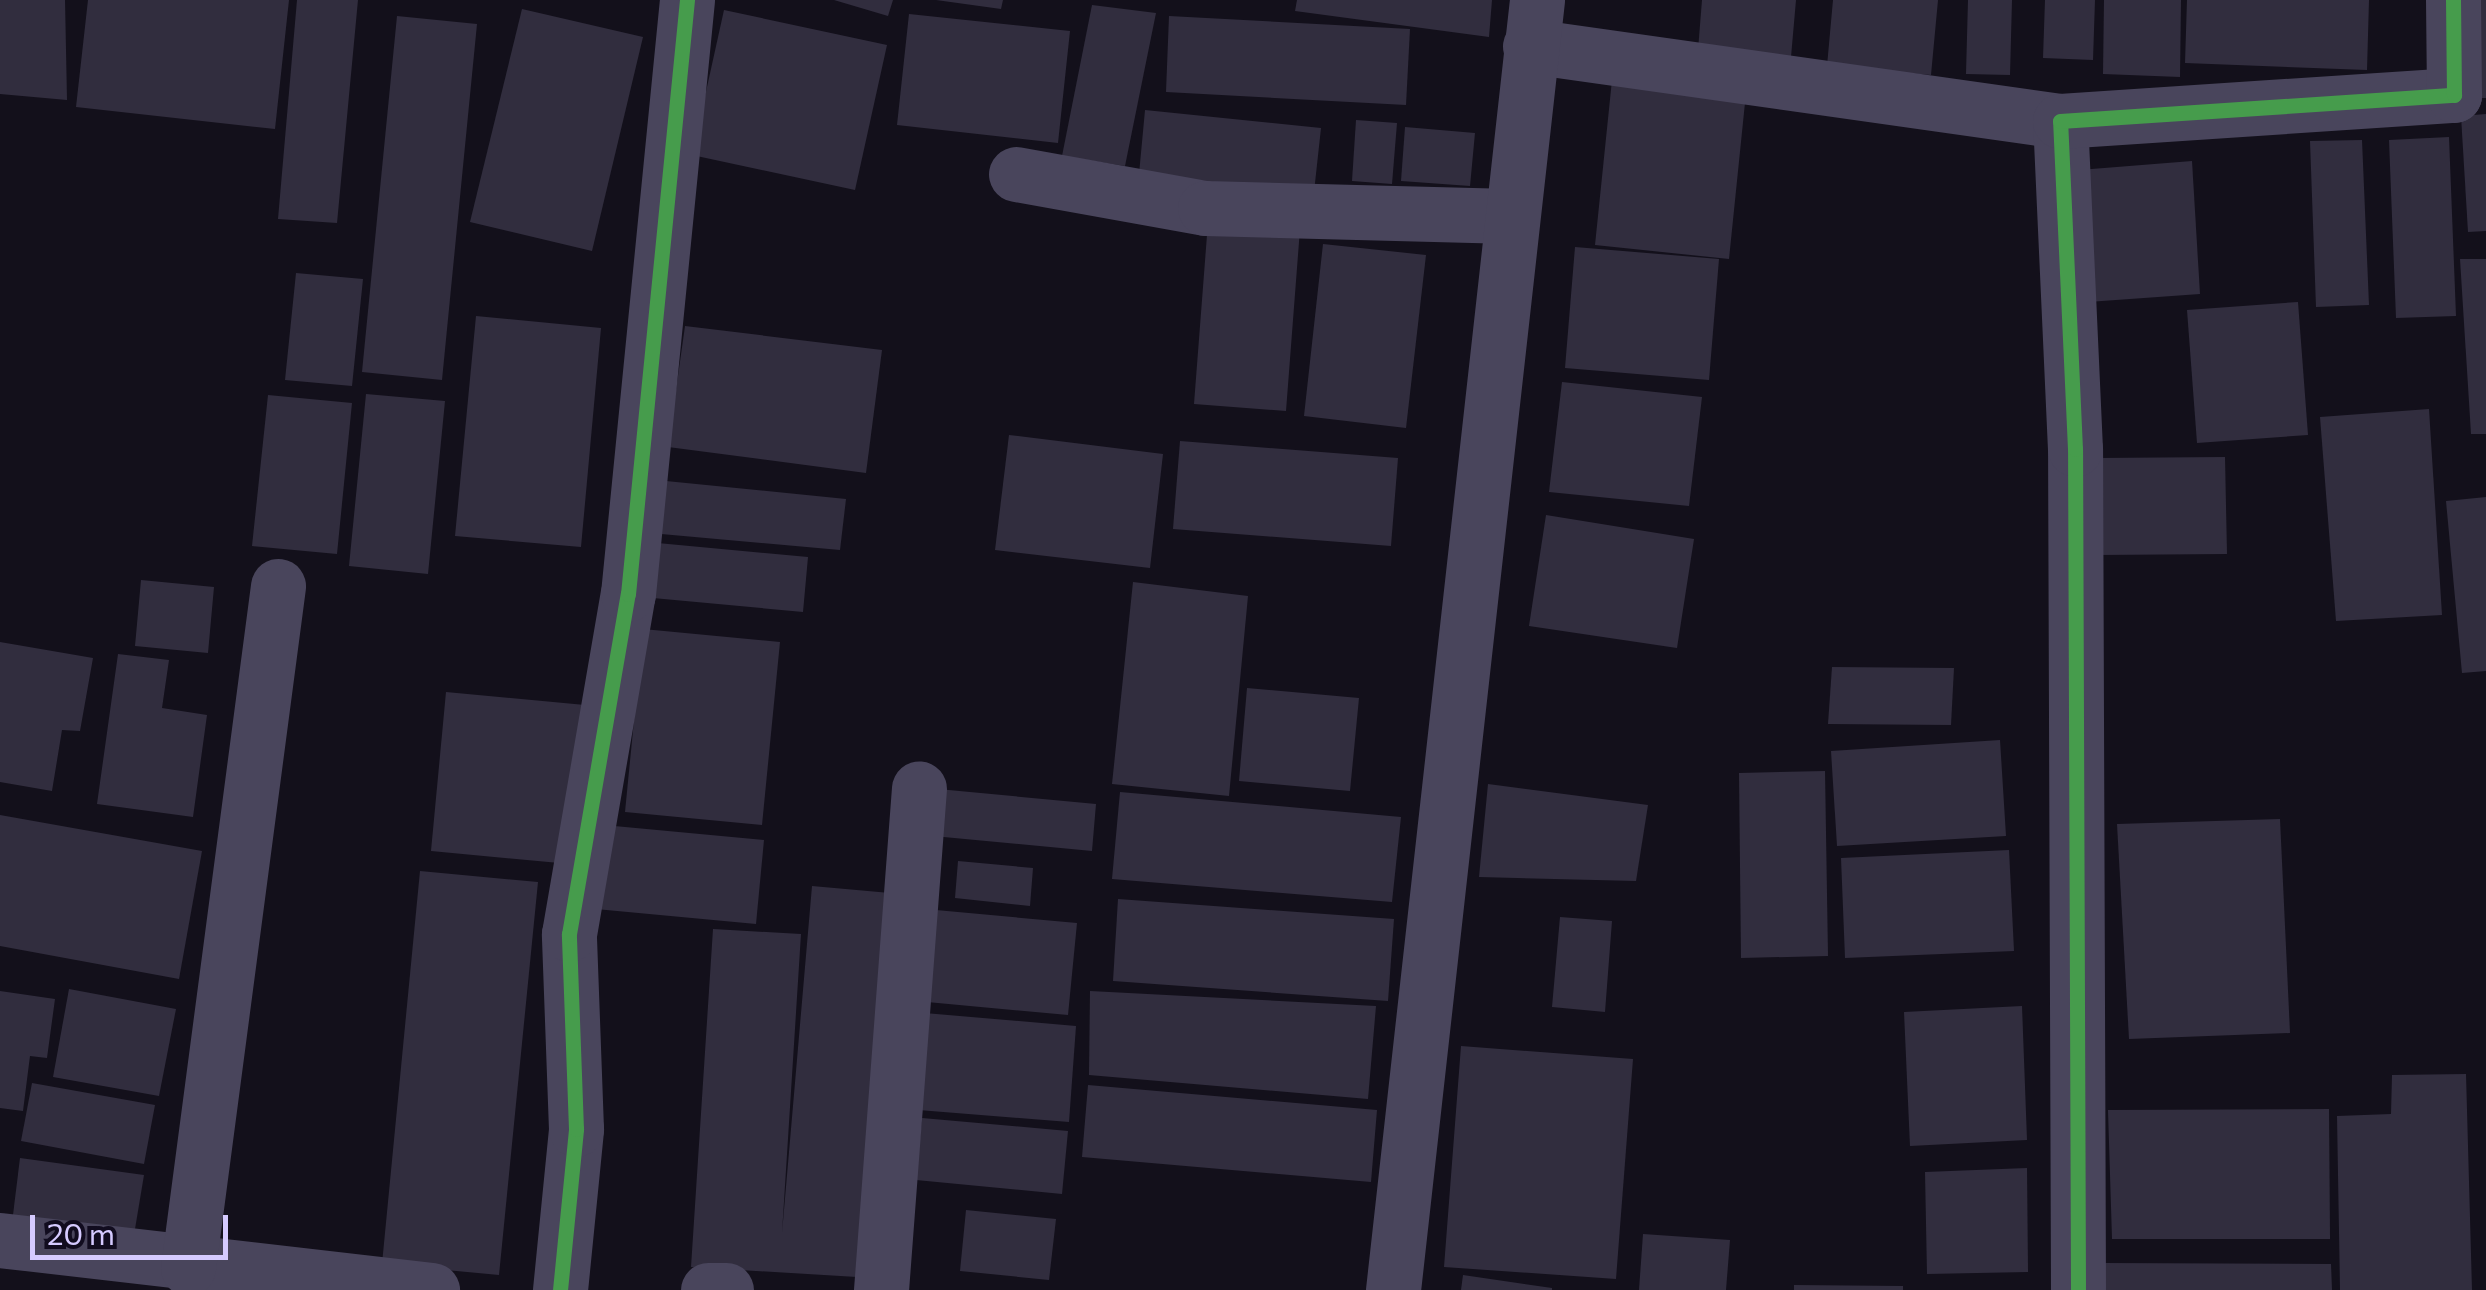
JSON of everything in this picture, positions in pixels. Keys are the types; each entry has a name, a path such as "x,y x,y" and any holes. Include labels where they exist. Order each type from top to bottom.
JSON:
{"street":[{"path":"560,1290 576,1129 569,934 628,594 687,0"},
{"path":"1394,1290 1533,23 2060,121 2454,95 2453,0"},
{"path":"2060,121 2074,449 2078,1290"},
{"path":"1016,174 1205,208 1511,216"},
{"path":"188,1268 278,586"},
{"path":"881,1290 919,788"},
{"path":"0,1240 188,1268 432,1290"},
{"path":"708,1290 726,1290"}],"building":[{"path":"0,0 65,0 67,100 0,94"},
{"path":"88,0 289,0 275,129 76,107"},
{"path":"297,0 358,0 337,223 278,219"},
{"path":"834,0 893,0 888,16"},
{"path":"936,0 1003,0 1001,9"},
{"path":"1297,0 1492,0 1489,37 1295,11"},
{"path":"1702,0 1796,0 1791,57 1698,50"},
{"path":"1833,0 1938,0 1931,75 1827,66"},
{"path":"1968,0 2012,0 2010,75 1966,74"},
{"path":"2045,0 2095,0 2093,60 2043,58"},
{"path":"2104,0 2181,0 2180,77 2103,74"},
{"path":"2187,0 2369,0 2367,70 2185,63"},
{"path":"2475,0 2486,0 2486,98 2476,98"},
{"path":"1092,5 1156,13 1125,166 1062,156"},
{"path":"522,9 643,37 592,251 470,222"},
{"path":"724,10 887,45 855,190 692,155"},
{"path":"909,14 1070,31 1058,143 897,125"},
{"path":"397,16 477,24 442,380 362,372"},
{"path":"1169,16 1410,29 1406,105 1166,92"},
{"path":"1612,80 1746,93 1729,259 1595,245"},
{"path":"1145,110 1321,128 1314,192 1139,174"},
{"path":"2486,114 2486,231 2468,232 2461,116"},
{"path":"1356,120 1397,123 1392,184 1352,181"},
{"path":"1405,127 1475,133 1470,186 1401,181"},
{"path":"2449,137 2456,316 2396,318 2389,140"},
{"path":"2362,140 2369,305 2316,307 2310,141"},
{"path":"2192,161 2200,294 2088,302 2079,170"},
{"path":"1208,222 1300,229 1286,411 1194,404"},
{"path":"1323,244 1426,255 1406,428 1304,416"},
{"path":"1575,247 1719,259 1709,380 1565,368"},
{"path":"2460,259 2486,259 2486,434 2471,434"},
{"path":"296,273 363,279 352,386 285,380"},
{"path":"2298,302 2308,435 2197,443 2187,310"},
{"path":"476,316 601,328 581,547 455,536"},
{"path":"685,326 882,350 866,473 668,447"},
{"path":"1562,382 1702,397 1689,506 1549,492"},
{"path":"366,394 445,401 428,574 349,566"},
{"path":"268,395 352,403 337,554 252,546"},
{"path":"2429,409 2442,615 2336,621 2320,417"},
{"path":"1009,435 1163,454 1150,568 995,550"},
{"path":"1180,441 1398,458 1391,546 1173,529"},
{"path":"2225,457 2227,554 2098,555 2097,458"},
{"path":"656,480 846,499 840,550 650,533"},
{"path":"2486,497 2486,671 2462,673 2446,501"},
{"path":"1546,515 1694,539 1677,648 1529,626"},
{"path":"647,542 808,557 803,612 642,597"},
{"path":"141,580 214,587 208,653 135,646"},
{"path":"1133,582 1248,596 1229,796 1112,784"},
{"path":"643,629 780,642 762,825 625,812"},
{"path":"0,642 93,658 80,731 62,730 52,791 0,782"},
{"path":"118,654 169,660 162,708 207,715 193,817 97,804"},
{"path":"1832,667 1954,668 1951,725 1828,724"},
{"path":"1247,688 1359,698 1350,791 1239,781"},
{"path":"446,692 585,705 570,864 431,851"},
{"path":"2000,740 2006,836 1837,846 1831,751"},
{"path":"1825,771 1828,956 1741,958 1739,773"},
{"path":"1488,784 1648,805 1636,881 1479,877"},
{"path":"938,789 1096,804 1092,851 933,836"},
{"path":"1120,792 1401,817 1392,902 1112,879"},
{"path":"0,815 202,851 179,979 0,946"},
{"path":"2280,819 2290,1033 2129,1039 2117,824"},
{"path":"593,824 764,840 756,924 585,908"},
{"path":"2009,850 2014,951 1845,958 1841,858"},
{"path":"958,861 1033,868 1030,906 955,898"},
{"path":"420,871 538,882 499,1275 382,1264"},
{"path":"812,886 890,893 857,1277 691,1267 713,929 801,934 782,1233"},
{"path":"1118,899 1394,919 1388,1001 1113,981"},
{"path":"936,910 1077,923 1068,1015 927,1002"},
{"path":"1560,917 1612,921 1605,1012 1552,1007"},
{"path":"69,989 176,1009 159,1096 53,1077"},
{"path":"0,991 55,999 47,1058 30,1056 23,1111 0,1108"},
{"path":"1090,991 1376,1006 1368,1099 1089,1075"},
{"path":"2022,1006 2027,1140 1910,1146 1904,1012"},
{"path":"913,1012 1076,1026 1069,1122 906,1109"},
{"path":"1461,1046 1633,1059 1616,1279 1444,1267"},
{"path":"2466,1074 2472,1290 2340,1290 2337,1116 2391,1114 2392,1075"},
{"path":"32,1083 155,1105 144,1164 21,1141"},
{"path":"1088,1085 1377,1110 1371,1182 1082,1157"},
{"path":"2329,1109 2330,1239 2112,1239 2108,1110"},
{"path":"922,1118 1068,1131 1062,1194 916,1180"},
{"path":"20,1158 144,1175 133,1241 12,1223"},
{"path":"2027,1168 2028,1272 1927,1274 1925,1172"},
{"path":"966,1210 1056,1219 1049,1280 960,1271"},
{"path":"1643,1234 1730,1240 1726,1290 1639,1290"},
{"path":"2102,1263 2331,1264 2332,1290 2103,1290"},
{"path":"1463,1275 1552,1288 1552,1290 1461,1290"},
{"path":"1794,1285 1903,1286 1903,1290 1794,1290"}],"cycle path":[{"path":"560,1290 576,1129 569,934 628,594 687,0"},
{"path":"2078,1290 2075,449 2060,121 2454,95 2453,0"}]}
